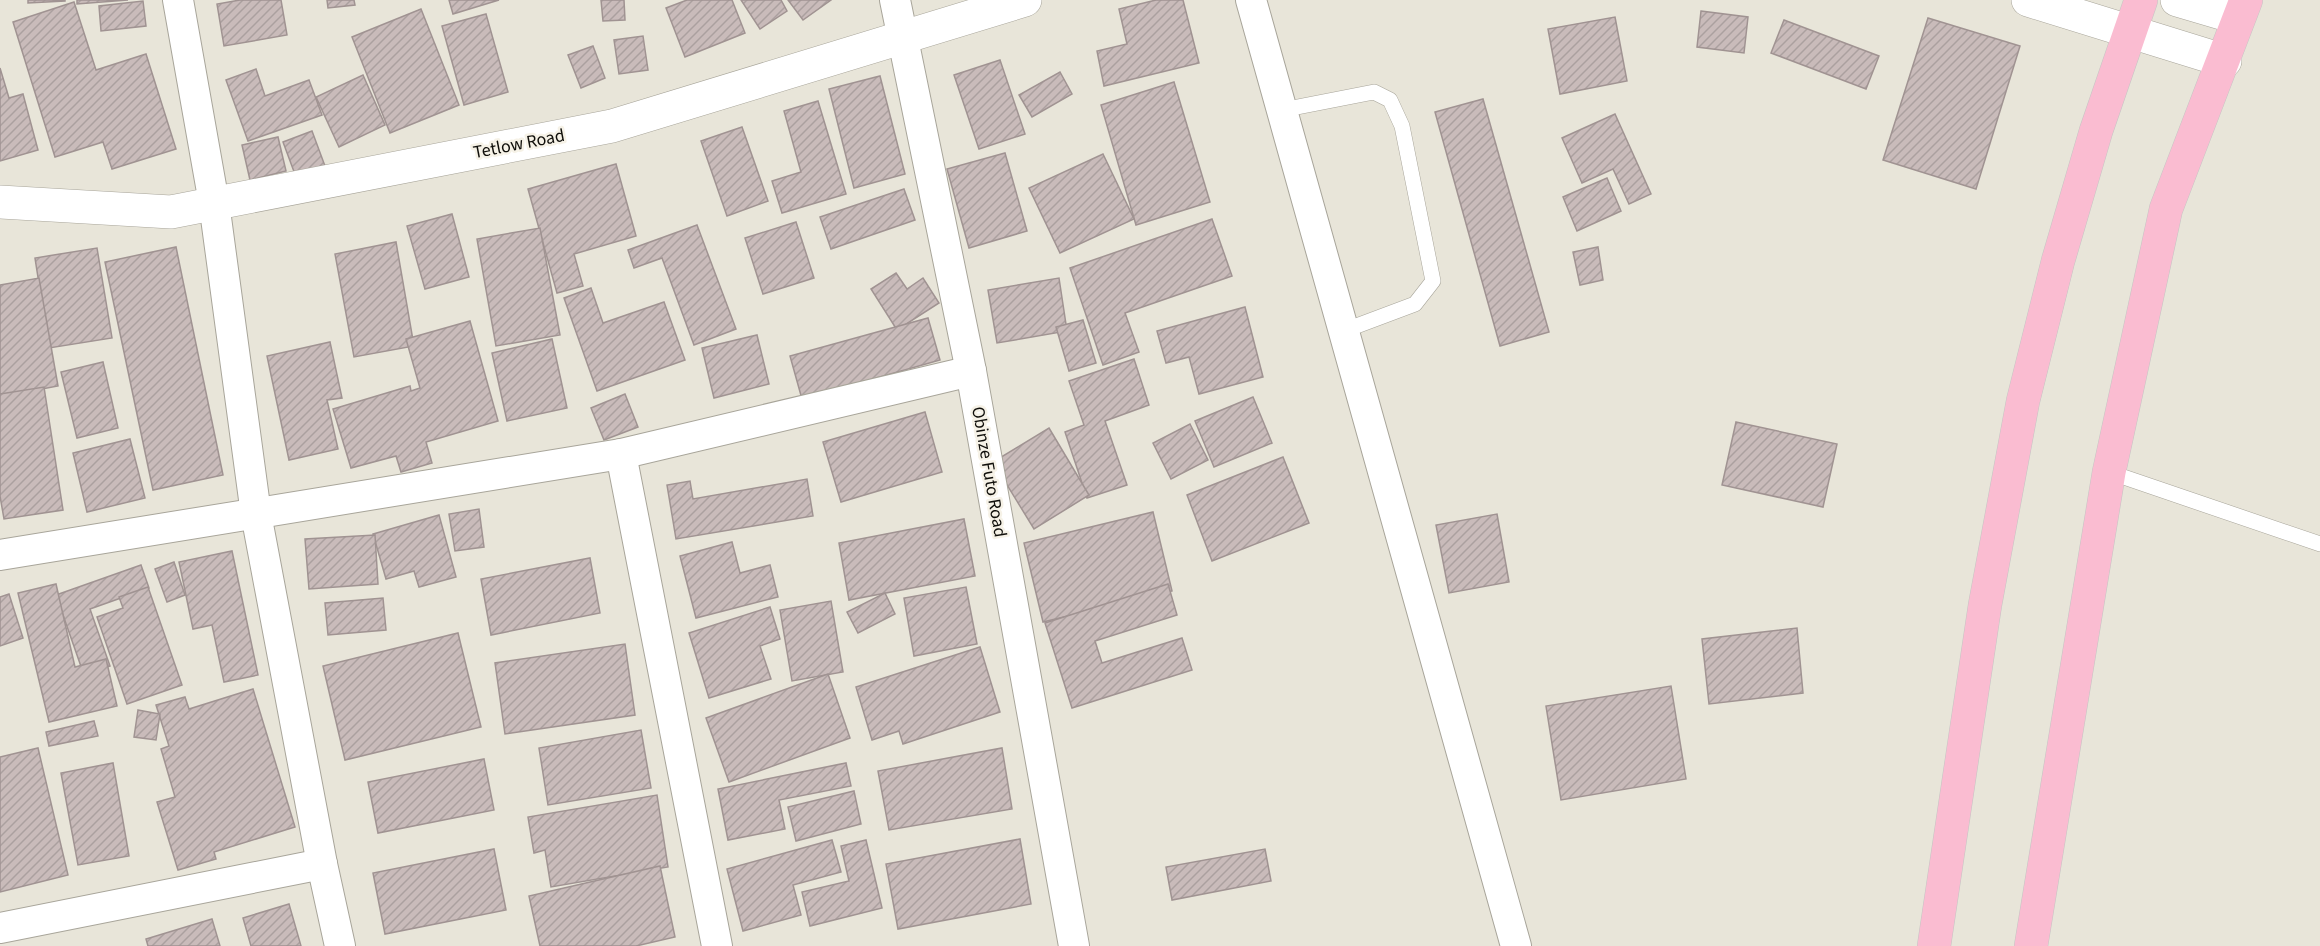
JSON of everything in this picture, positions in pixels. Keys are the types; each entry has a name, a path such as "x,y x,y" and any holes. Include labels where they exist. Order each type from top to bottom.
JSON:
{"main road":[{"path":"1934,946 1986,605 2022,401 2092,142 2141,0"},
{"path":"2031,946 2109,472 2166,209 2242,9"}],"street":[{"path":"178,0 214,203 256,514 322,864 340,946"},
{"name":"Obinze Futo Road","path":"895,0 971,371 1074,946"},
{"name":"Tetlow Road","path":"0,202 171,212 612,126 1025,0"},
{"path":"1251,0 1516,946"},
{"path":"2028,0 2224,61"},
{"path":"2177,0 2242,9"},
{"path":"0,555 621,454 971,371"},
{"path":"621,454 717,946"},
{"path":"0,928 322,864"}],"lane":[{"path":"1282,110 1374,92 1390,100 1402,126 1433,280 1415,304 1343,331"},
{"path":"2109,472 2320,544"}],"building":[{"path":"28,0 65,0 65,1 28,3"},
{"path":"77,0 128,0 77,4"},
{"path":"240,0 281,0 287,35 224,46 217,4"},
{"path":"327,0 354,0 355,5 328,8"},
{"path":"449,0 499,0 453,14"},
{"path":"601,0 624,0 625,20 603,21"},
{"path":"687,0 732,0 745,33 685,57 666,8"},
{"path":"741,0 781,0 787,11 760,29"},
{"path":"788,0 831,0 803,20"},
{"path":"1156,0 1183,0 1199,63 1104,86 1097,51 1127,44 1119,9"},
{"path":"143,1 146,26 101,31 99,6"},
{"path":"74,2 96,70 146,54 176,149 112,169 103,142 55,157 13,22"},
{"path":"421,9 459,105 390,133 352,37"},
{"path":"1701,11 1748,17 1744,53 1697,47"},
{"path":"486,14 508,92 464,105 442,26"},
{"path":"1615,17 1627,81 1560,94 1548,29"},
{"path":"1928,18 2020,46 1976,189 1883,160"},
{"path":"1784,20 1879,56 1866,89 1771,53"},
{"path":"643,36 648,70 619,74 614,40"},
{"path":"593,46 605,78 581,88 568,55"},
{"path":"1000,60 1025,134 979,149 954,75"},
{"path":"0,68 9,98 23,94 38,150 0,161"},
{"path":"256,69 265,96 309,80 322,115 248,141 226,80"},
{"path":"1060,72 1072,94 1032,117 1019,95"},
{"path":"363,75 385,125 339,147 316,97"},
{"path":"880,76 905,174 854,188 829,89"},
{"path":"1174,82 1210,202 1136,225 1101,105"},
{"path":"1483,99 1549,332 1500,346 1435,112"},
{"path":"818,101 846,194 782,213 772,181 801,172 784,111"},
{"path":"1615,114 1651,194 1629,204 1613,169 1582,183 1562,138"},
{"path":"742,127 768,201 727,216 701,141"},
{"path":"312,131 325,166 296,177 283,142"},
{"path":"278,137 286,171 250,180 242,145"},
{"path":"1005,153 1027,231 969,248 947,169"},
{"path":"1103,154 1134,219 1060,253 1029,188"},
{"path":"616,164 636,236 574,254 583,286 557,293 528,189"},
{"path":"1607,178 1621,211 1577,231 1563,197"},
{"path":"904,189 915,220 831,249 820,217"},
{"path":"452,214 469,277 425,289 407,226"},
{"path":"1212,219 1232,276 1125,313 1139,352 1103,365 1070,268"},
{"path":"796,222 814,278 763,294 745,238"},
{"path":"697,225 736,329 694,345 662,258 634,268 628,250"},
{"path":"540,228 560,335 496,346 477,239"},
{"path":"396,242 414,346 354,357 335,254"},
{"path":"176,247 223,475 153,490 105,262"},
{"path":"1598,247 1603,280 1580,285 1573,252"},
{"path":"97,248 112,338 49,348 35,258"},
{"path":"896,273 907,289 923,278 939,303 897,330 871,289"},
{"path":"39,278 58,386 0,397 0,285"},
{"path":"1059,278 1067,331 997,343 988,290"},
{"path":"591,288 603,323 664,302 685,360 597,391 564,298"},
{"path":"1245,307 1263,377 1199,394 1189,357 1166,363 1157,331"},
{"path":"928,318 940,360 802,399 790,356"},
{"path":"1083,320 1096,363 1069,371 1056,327"},
{"path":"470,321 498,421 426,442 432,463 401,472 396,456 351,468 333,409 410,386 411,391 420,388 406,339"},
{"path":"757,335 769,384 714,398 702,348"},
{"path":"552,339 567,408 507,421 492,353"},
{"path":"330,342 342,398 327,400 338,449 289,460 267,356"},
{"path":"1134,359 1149,405 1105,421 1127,485 1087,498 1065,432 1084,425 1069,381"},
{"path":"103,362 118,428 77,438 61,372"},
{"path":"44,387 63,510 4,519 0,496 0,394"},
{"path":"625,394 638,427 604,440 591,408"},
{"path":"1253,397 1272,443 1214,467 1195,421"},
{"path":"925,412 942,472 841,502 823,442"},
{"path":"1736,422 1837,444 1823,507 1722,485"},
{"path":"1190,424 1208,460 1171,479 1153,443"},
{"path":"1049,428 1089,495 1034,529 993,462"},
{"path":"130,439 145,498 87,512 73,453"},
{"path":"1283,457 1309,523 1212,561 1187,495"},
{"path":"807,479 813,516 676,539 667,485 690,481 693,499"},
{"path":"479,509 484,547 455,551 449,514"},
{"path":"1153,512 1172,591 1043,622 1024,543"},
{"path":"1497,514 1509,582 1449,593 1436,525"},
{"path":"439,515 456,577 419,587 414,571 386,579 373,534"},
{"path":"964,519 975,576 849,600 839,543"},
{"path":"375,535 378,584 309,589 305,539"},
{"path":"732,542 740,573 770,565 778,597 696,618 680,556"},
{"path":"232,551 258,675 224,682 212,625 193,629 179,562"},
{"path":"590,558 600,613 491,635 481,579"},
{"path":"174,562 185,595 167,602 155,569"},
{"path":"141,565 149,588 90,609 110,666 84,675 56,595"},
{"path":"56,584 75,667 106,659 117,706 49,722 18,593"},
{"path":"1168,584 1177,615 1095,641 1102,663 1182,638 1192,670 1072,708 1045,623"},
{"path":"148,587 182,685 127,704 97,617 123,608 119,597"},
{"path":"966,587 977,644 914,656 904,598"},
{"path":"885,593 895,614 858,633 847,612"},
{"path":"9,594 23,638 0,646 0,597"},
{"path":"383,598 386,630 328,635 325,603"},
{"path":"831,601 843,672 792,681 780,610"},
{"path":"770,607 780,639 760,646 771,679 709,698 689,633"},
{"path":"1797,628 1803,693 1709,704 1702,639"},
{"path":"458,633 481,727 345,760 323,666"},
{"path":"625,644 635,715 505,734 495,663"},
{"path":"980,647 1000,712 903,744 899,731 872,740 856,687"},
{"path":"828,674 850,738 729,782 706,718"},
{"path":"1671,686 1686,779 1561,800 1546,706"},
{"path":"253,689 295,827 214,852 216,859 178,870 157,802 175,797 161,749 169,746 156,705 185,697 189,709"},
{"path":"138,710 160,714 156,740 134,737"},
{"path":"94,721 98,736 49,746 46,732"},
{"path":"641,730 651,788 548,805 539,748"},
{"path":"38,748 68,875 0,892 0,757"},
{"path":"1002,748 1012,809 889,830 878,771"},
{"path":"484,759 494,810 378,833 368,782"},
{"path":"113,763 129,856 78,865 61,773"},
{"path":"846,763 851,786 779,800 785,829 728,840 718,789"},
{"path":"854,791 861,824 796,841 788,807"},
{"path":"657,795 668,867 551,887 545,850 534,853 528,817"},
{"path":"1020,839 1031,904 898,929 886,864"},
{"path":"832,840 841,872 793,885 801,915 743,931 727,869"},
{"path":"866,840 882,908 810,926 802,892 849,881 841,846"},
{"path":"494,849 506,910 385,934 373,873"},
{"path":"1265,849 1271,881 1172,900 1166,867"},
{"path":"660,866 675,937 636,946 540,946 529,896"},
{"path":"289,904 301,946 251,946 243,918"},
{"path":"212,919 220,946 148,946 146,939"}]}
